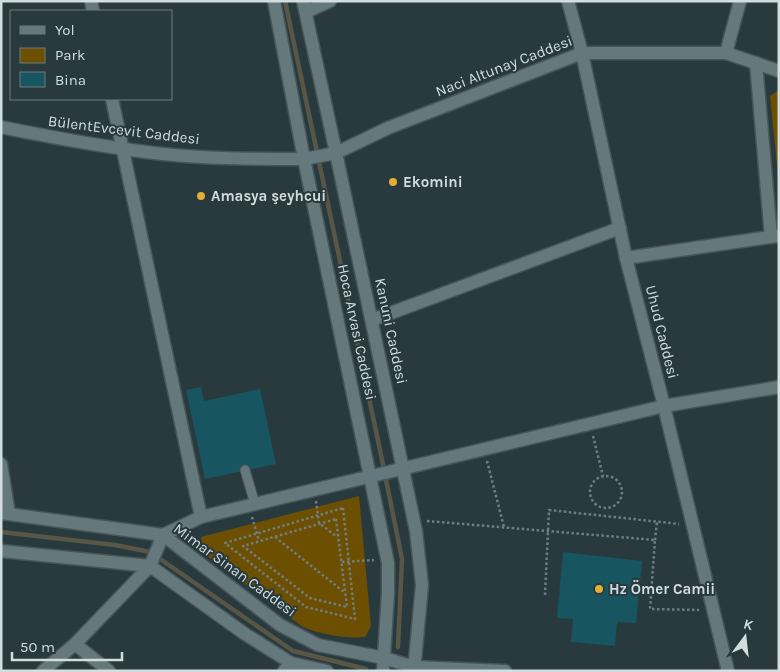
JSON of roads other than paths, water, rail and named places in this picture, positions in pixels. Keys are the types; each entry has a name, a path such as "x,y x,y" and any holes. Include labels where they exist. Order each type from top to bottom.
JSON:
{"street":[{"name":"Hoca Arvasi Caddesi","path":"274,1 304,160 388,559 388,593 383,665"},
{"path":"305,7 330,1"},
{"name":"Uhud Caddesi","path":"568,1 582,53 626,258 728,671"},
{"path":"726,53 740,1"},
{"name":"Kanuni Caddesi","path":"305,7 414,520 422,585 414,669"},
{"name":"Naci Altunay Caddesi","path":"304,160 336,152 388,128 582,53 726,53 779,70"},
{"path":"626,258 775,236 756,63"},
{"path":"112,100 201,517"},
{"name":"BülentEvcevit Caddesi","path":"1,127 43,136 164,154 304,160"},
{"path":"372,320 620,228"},
{"path":"43,671 75,644 150,566 163,535 201,517 664,406 779,386"},
{"path":"1,464 5,514"},
{"name":"Mimar Sinan Caddesi","path":"5,514 163,535 280,625 318,645 383,665 414,669 505,671"},
{"path":"1,551 150,566 288,667 321,670"},
{"path":"75,644 108,671"}],"lane":[{"path":"245,470 252,505"}],"waterway":[{"path":"285,1 402,559 398,647"},
{"path":"1,532 115,545 150,552 293,651 366,669"}],"place":[{"name":"Ekomini","path":"393,182"},
{"name":"Amasya şeyhcui","path":"201,196"},
{"name":"Hz Ömer Camii","path":"599,589"}]}
